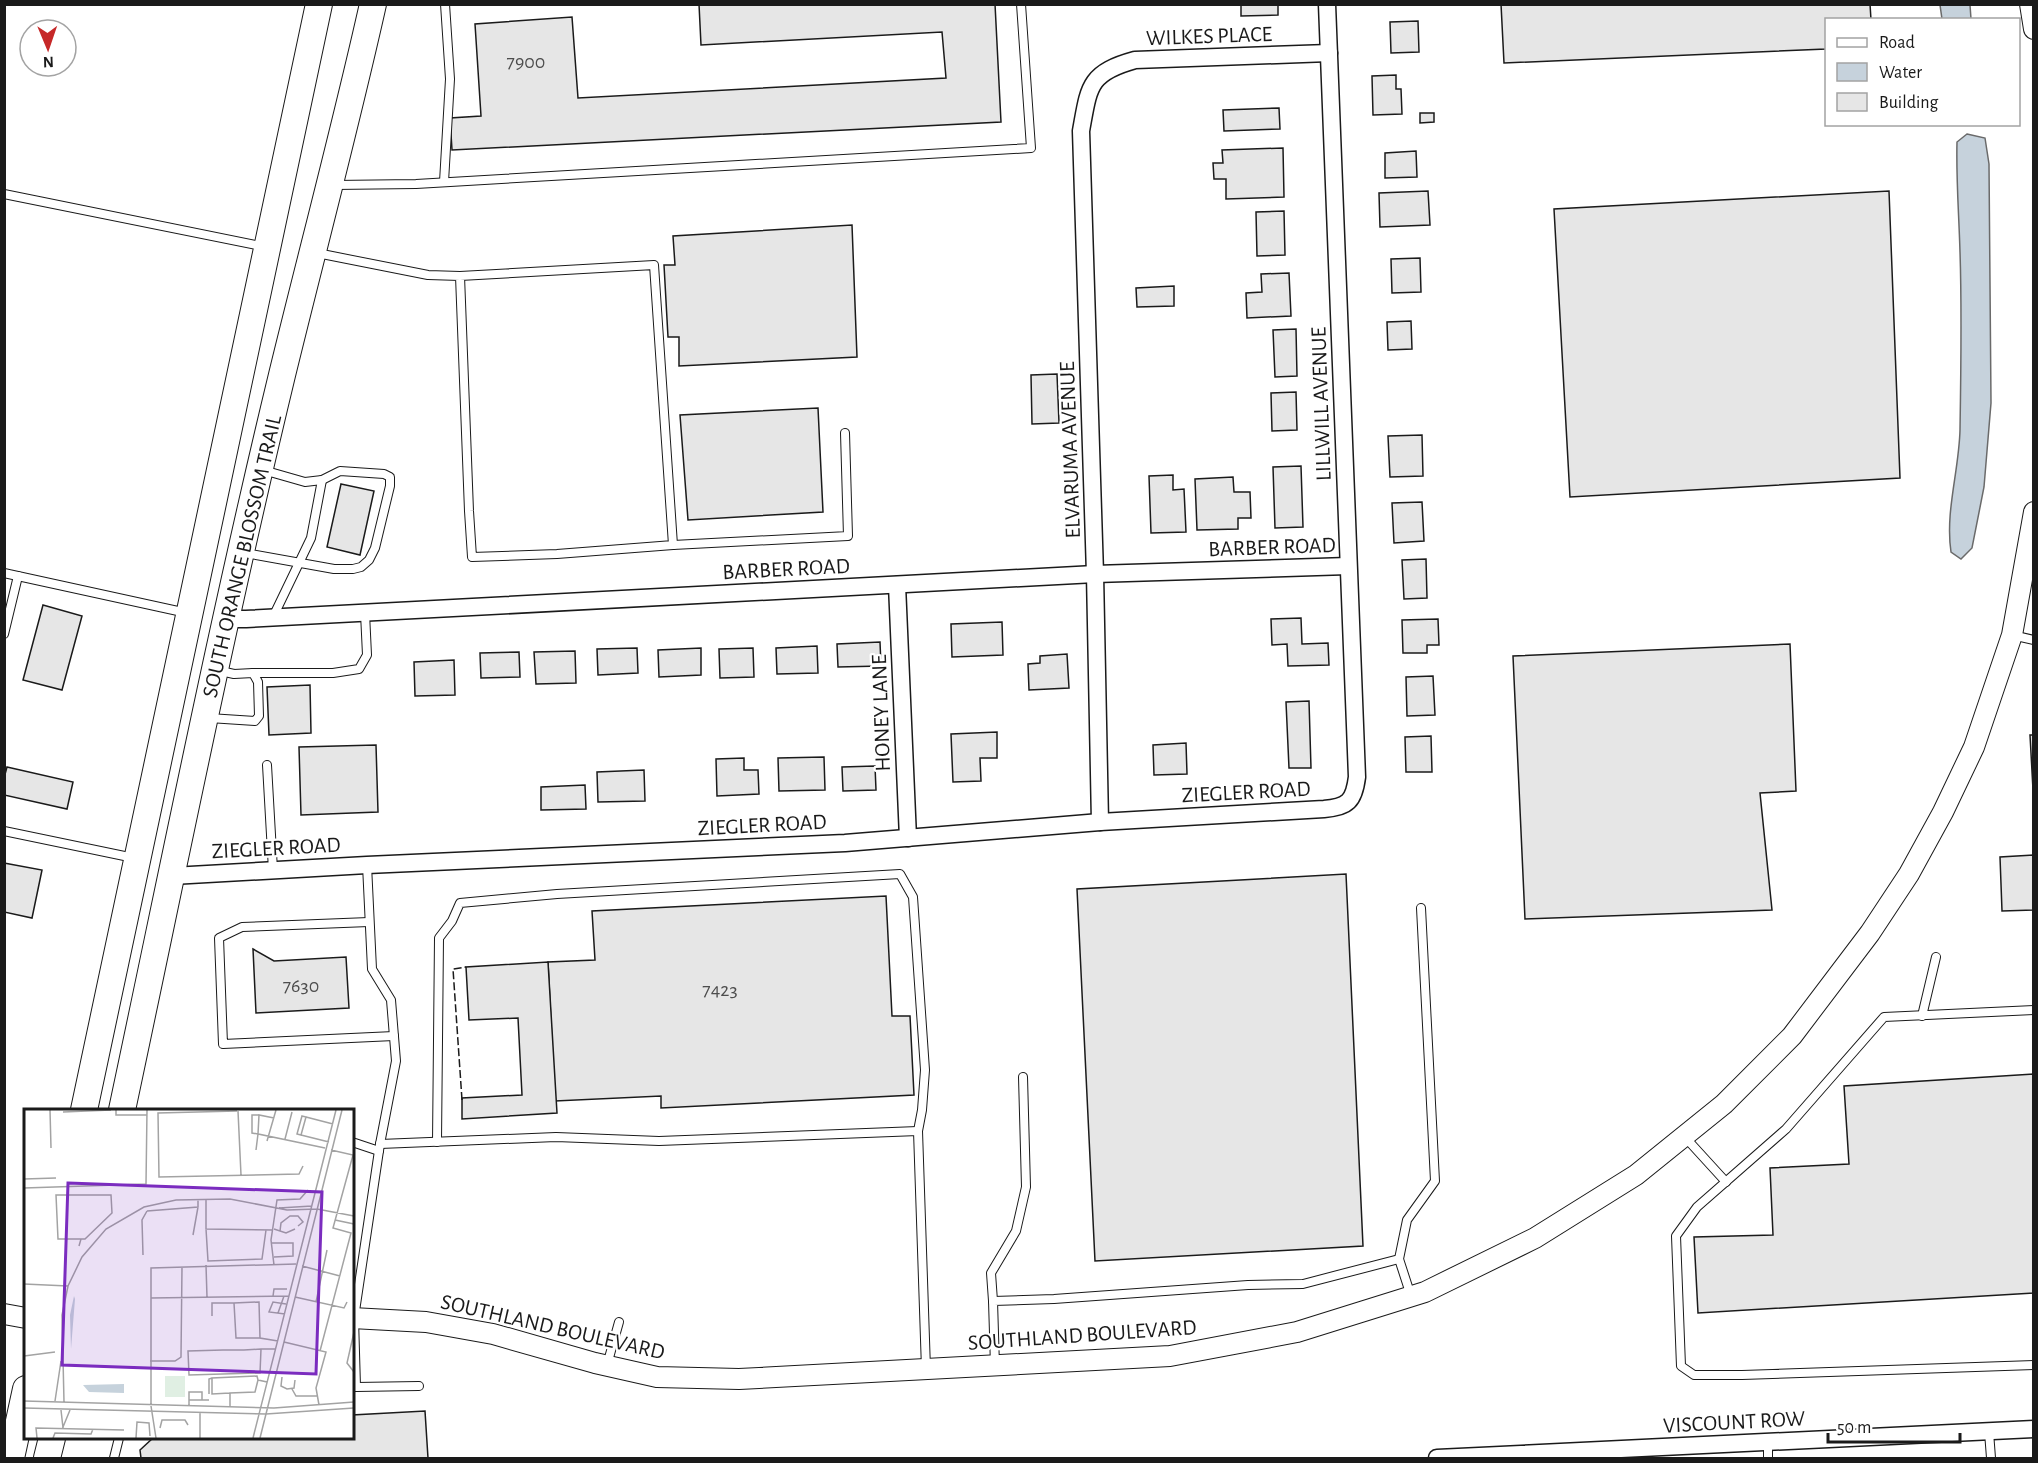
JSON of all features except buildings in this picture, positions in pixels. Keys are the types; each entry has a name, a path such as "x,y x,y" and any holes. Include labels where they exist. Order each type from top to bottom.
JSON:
{"main road":[{"name":"SOUTH ORANGE BLOSSOM TRAIL","path":"84,1109 319,4"},
{"name":"SOUTH ORANGE BLOSSOM TRAIL","path":"122,1109 226,619 282,376 331,185 373,4"},
{"path":"200,569 203,593 214,611 226,619"},
{"path":"190,614 210,644 215,670"},
{"path":"11,1458 24,1398"},
{"path":"47,1458 52,1439"}],"street":[{"name":"LILLWILL AVENUE","path":"1327,4 1357,777 1356,790 1351,801"},
{"path":"2030,4 2034,29"},
{"name":"WILKES PLACE","path":"1096,78 1114,66 1136,60 1329,53"},
{"name":"ELVARUMA AVENUE","path":"1096,78 1087,100 1081,131 1095,574 1100,822"},
{"name":"SOUTHLAND BOULEVARD","path":"354,1318 437,1324 493,1334 607,1366 657,1377 739,1379 1170,1356 1297,1332 1425,1292 1535,1238 1636,1175 1724,1104 1792,1036 1870,933 1909,873 1949,801 1974,747 2012,634 2034,512"},
{"name":"BARBER ROAD","path":"226,619 1095,574 1348,566"},
{"name":"HONEY LANE","path":"897,585 908,838"},
{"name":"ZIEGLER ROAD","path":"172,876 908,838 1100,822 1338,808 1351,801"},
{"path":"4,1314 24,1318"},
{"name":"VISCOUNT ROW","path":"1437,1458 1768,1450 2034,1429"}],"lane":[{"path":"444,182 450,79 445,4"},
{"path":"331,185 444,182 1031,148 1021,4"},
{"path":"4,194 267,248"},
{"path":"314,252 428,275 459,276 654,266 673,545"},
{"path":"459,276 468,511 472,557 848,536 845,433"},
{"path":"242,552 334,569 352,570 361,567 369,560 375,548 390,486 390,477 384,474 340,471 322,480 305,482 260,470"},
{"path":"273,618 311,538 322,480"},
{"path":"4,573 190,614"},
{"path":"4,634 18,576"},
{"path":"215,670 234,674 333,673 359,669 367,655 365,613"},
{"path":"2012,634 2034,640"},
{"path":"205,718 255,721 259,716 258,682 253,673"},
{"path":"267,765 273,870"},
{"path":"4,831 138,858"},
{"path":"354,1311 379,1147 396,1061 391,1000 372,969 367,865"},
{"path":"437,1142 439,938 452,921 460,903 557,894 900,873 913,897 925,1070 918,1131 926,1370"},
{"path":"1411,1296 1399,1259 1407,1220 1435,1181 1421,908"},
{"path":"369,922 242,927 219,938 223,1044 394,1036"},
{"path":"1922,1016 1936,957"},
{"path":"2034,1010 1884,1017 1786,1129 1697,1207 1676,1236 1681,1366 1694,1375 2034,1365"},
{"path":"995,1366 991,1273 1016,1231 1026,1187 1023,1077"},
{"path":"354,1142 379,1147 556,1137 659,1141 918,1131"},
{"path":"1684,1136 1726,1182"},
{"path":"993,1301 1054,1299 1248,1285 1303,1284 1399,1259"},
{"path":"607,1366 619,1322"},
{"path":"354,1387 419,1386"},
{"path":"1989,1432 1991,1458"},
{"path":"114,1458 119,1439"}],"water":[{"path":"1940,5 1970,5 1971,18 1942,18"},
{"path":"1967,134 1985,138 1989,164 1991,403 1984,487 1972,548 1961,559 1951,552 1950,522 1960,430 1961,296 1957,142"}],"fence":[{"path":"462,1100 453,969 466,967"}]}
